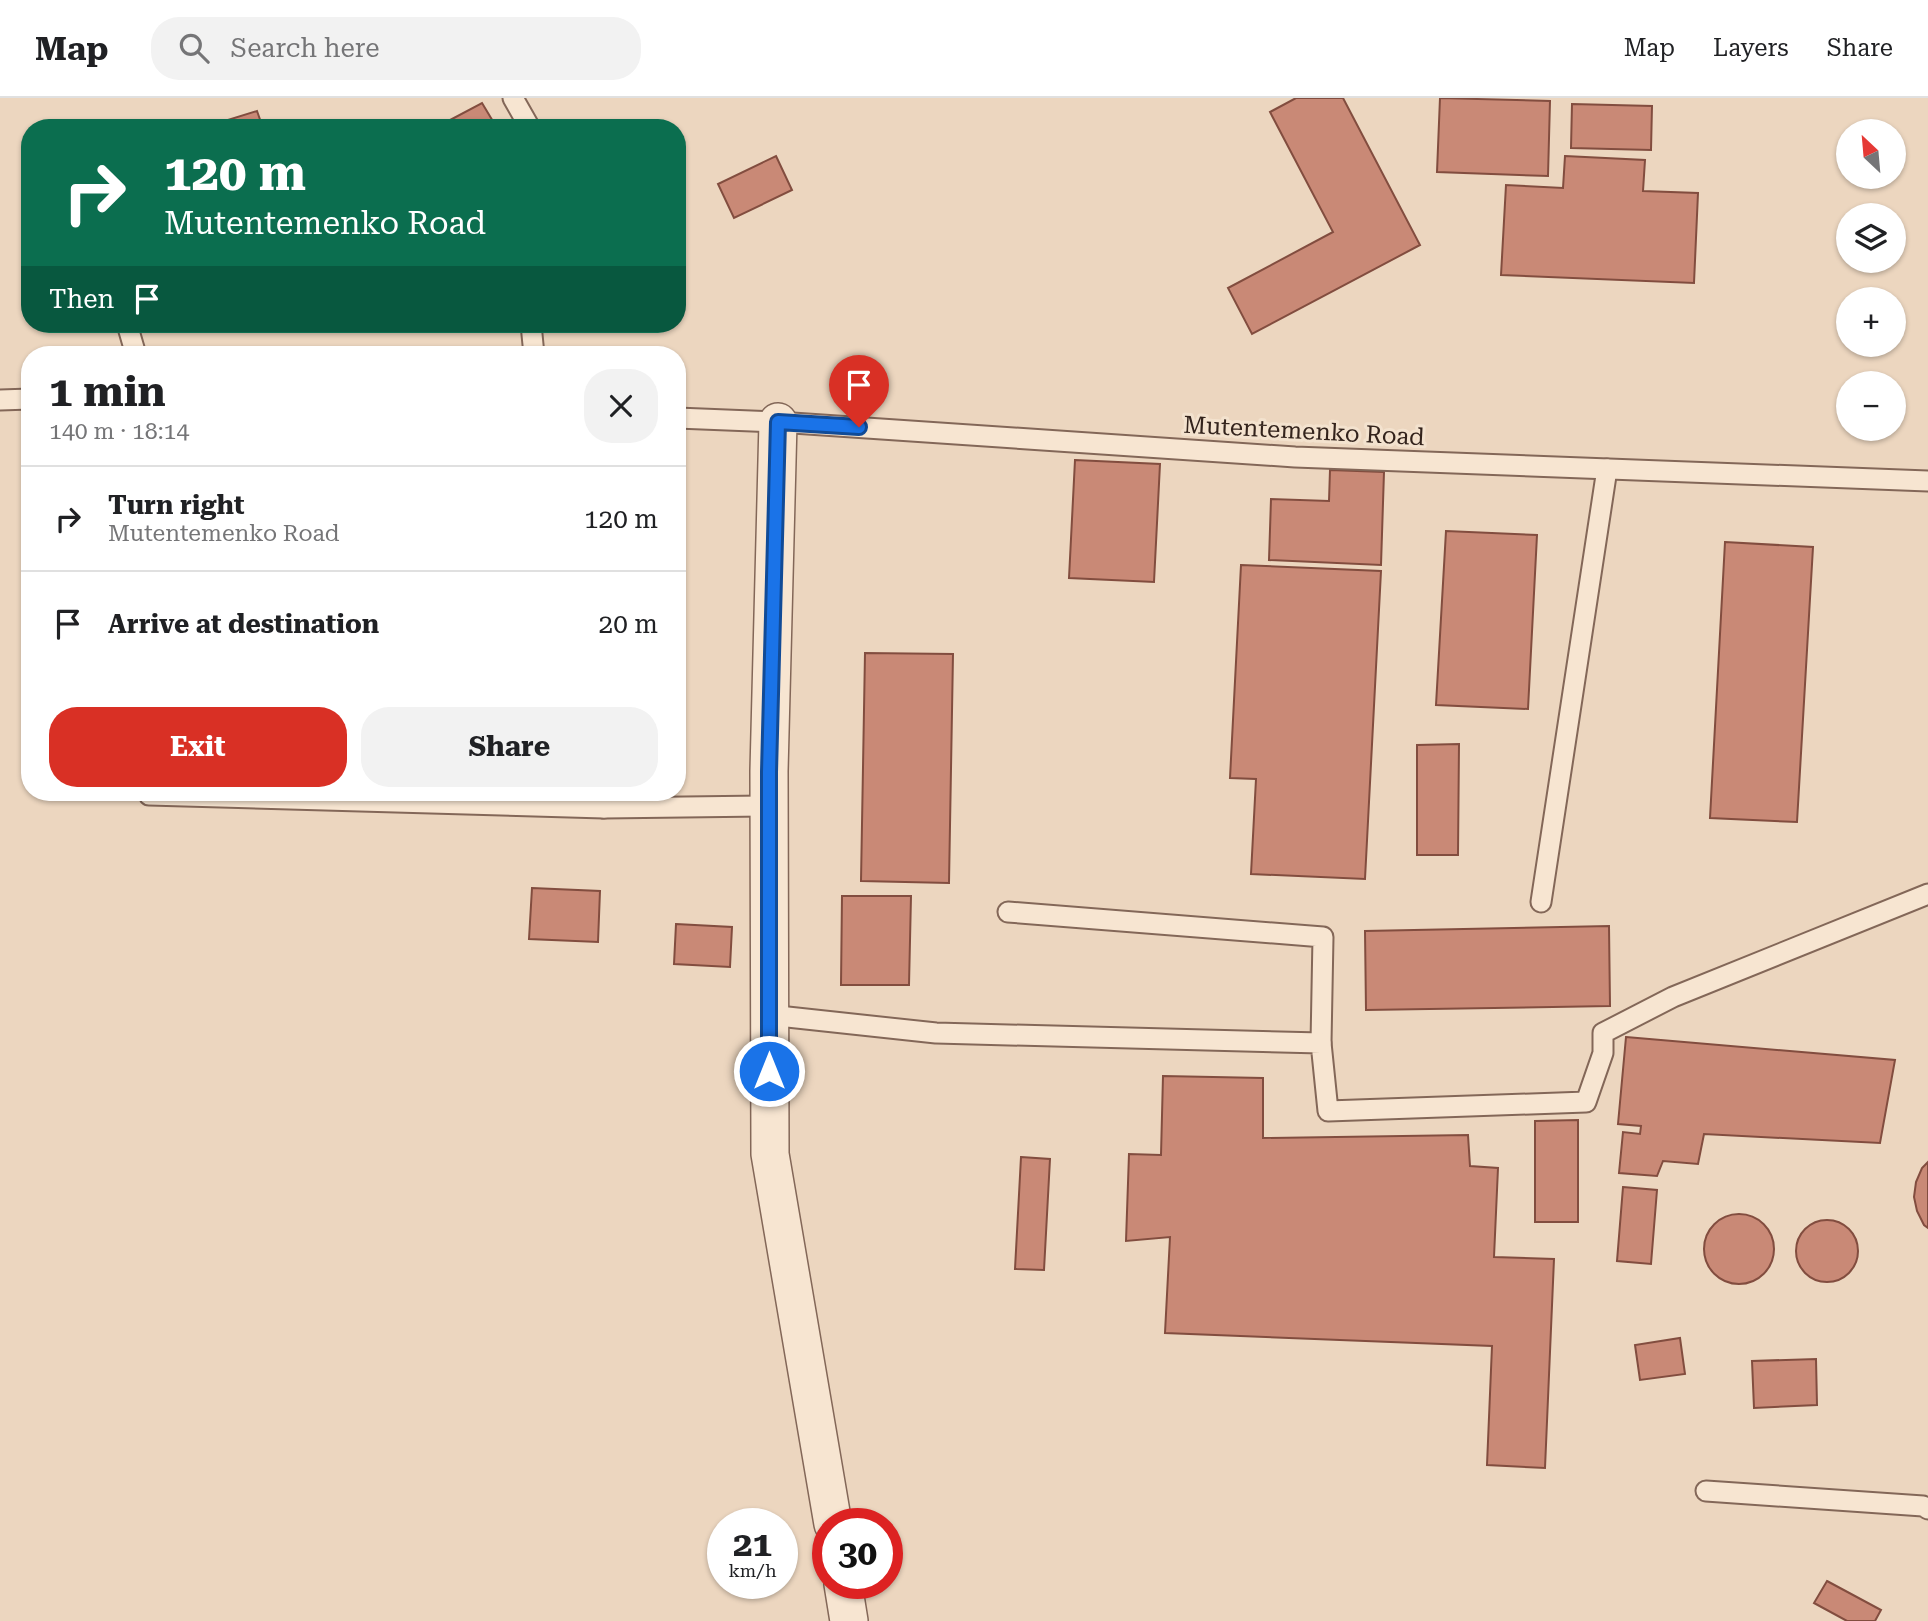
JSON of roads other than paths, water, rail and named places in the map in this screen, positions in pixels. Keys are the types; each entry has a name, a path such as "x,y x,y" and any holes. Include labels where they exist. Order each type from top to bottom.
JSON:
{"street":[{"path":"778,422 769,806 770,1154 830,1508"},
{"path":"845,1599 849,1621"}],"lane":[{"path":"513,98 525,119"},
{"path":"0,400 21,399"},
{"name":"Mutentemenko Road","path":"686,418 778,422 1296,457 1928,481"},
{"path":"1542,902 1607,469"},
{"path":"632,801 769,806"},
{"path":"1008,912 1323,937 1321,1043 1328,1111 1586,1102 1603,1053 1603,1033 1673,997 1928,894"},
{"path":"769,1015 936,1033 1321,1043"},
{"path":"1706,1491 1923,1506 1928,1509"}]}
